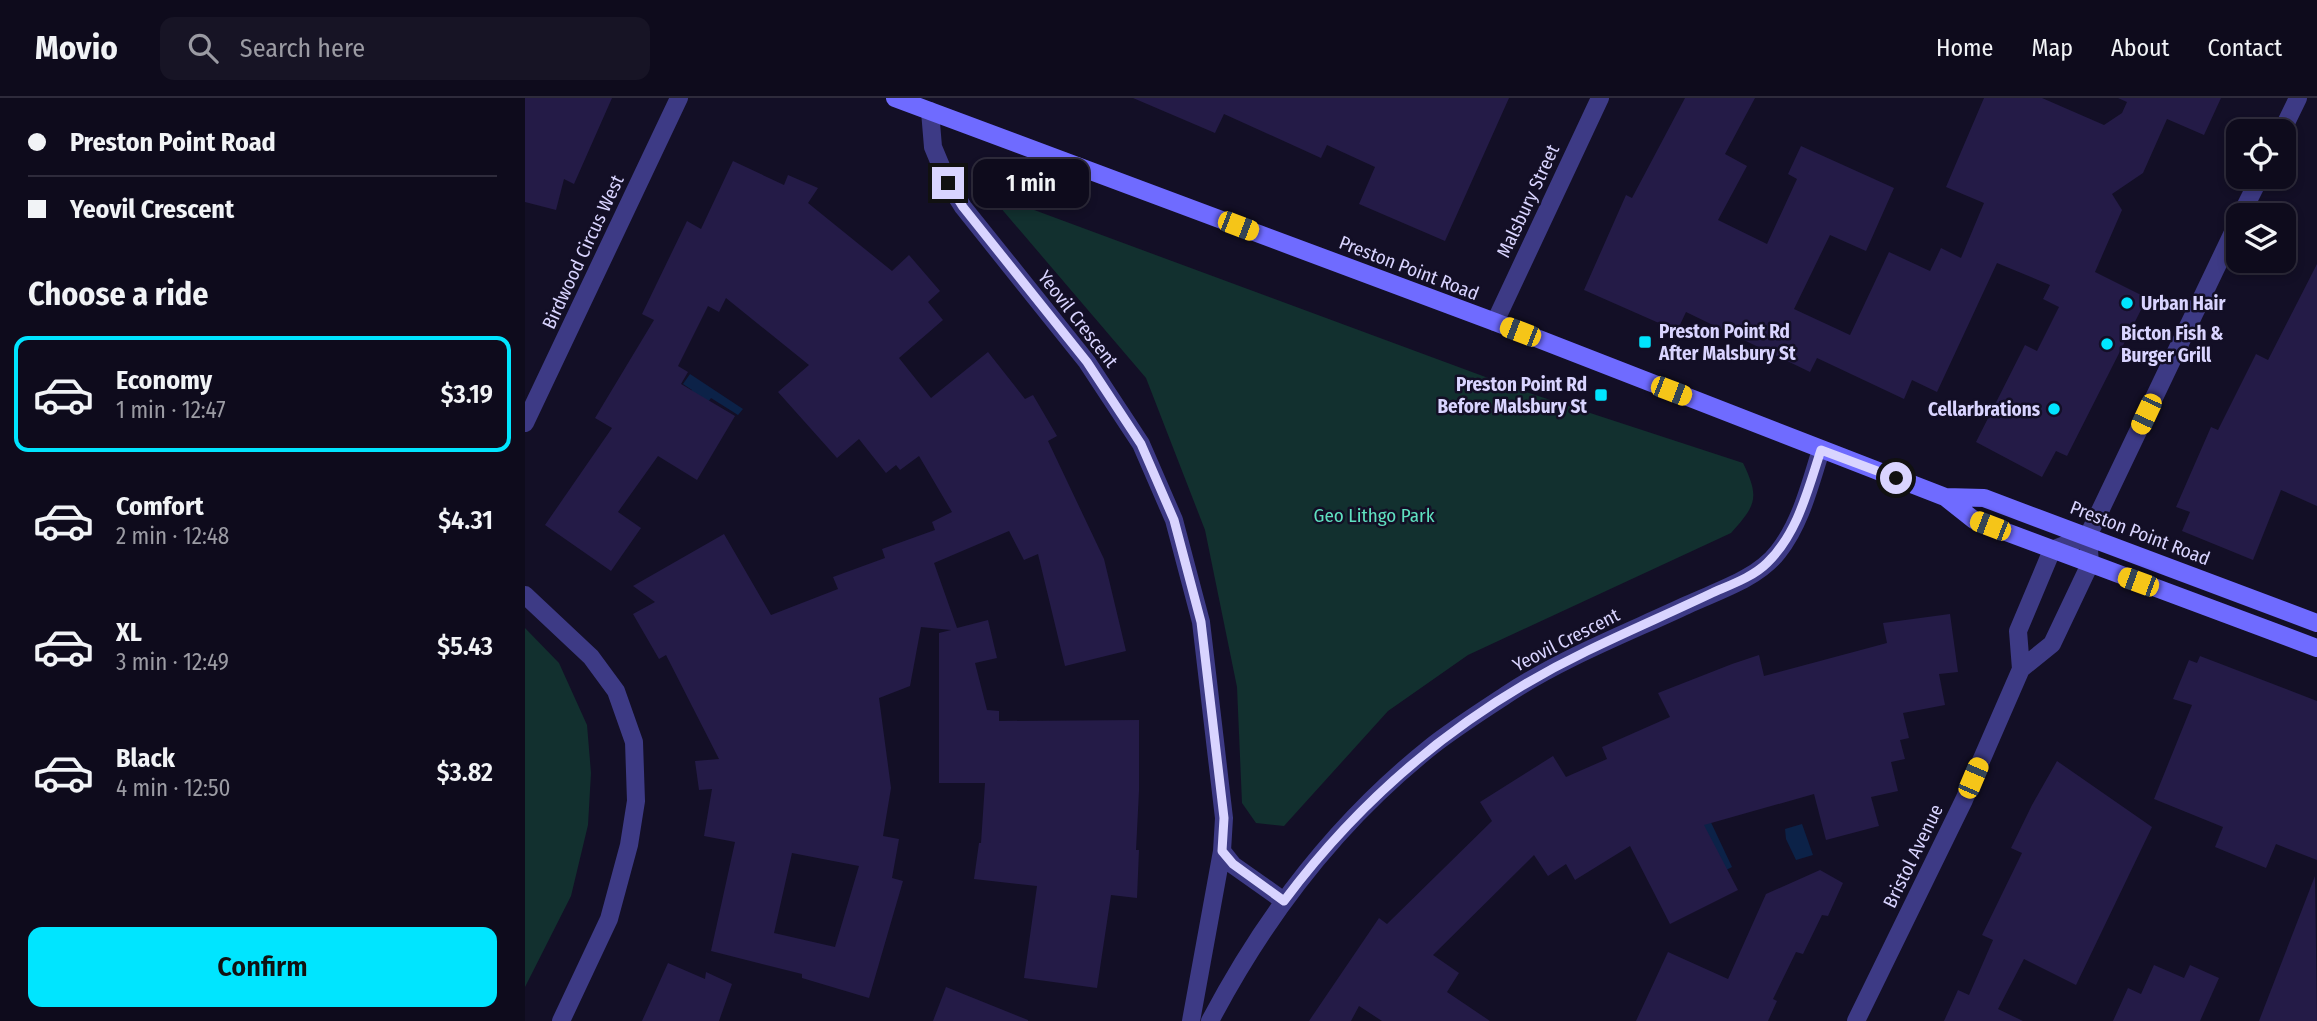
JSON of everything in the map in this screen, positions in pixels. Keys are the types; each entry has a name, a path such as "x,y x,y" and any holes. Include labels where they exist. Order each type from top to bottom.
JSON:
{"main road":[{"name":"Preston Point Road","path":"895,98 1495,322 1945,497 1974,520 2317,648"},
{"name":"Preston Point Road","path":"1945,497 1984,498 2317,623"}],"street":[{"name":"Birdwood Circus West","path":"525,423 679,98"},
{"name":"Malsbury Street","path":"1495,322 1600,98"},
{"path":"2288,119 2298,98"},
{"name":"Yeovil Crescent","path":"930,111 933,147 948,183 963,207 1087,362 1141,444 1174,520 1201,622 1224,818 1222,851 1191,1021"},
{"name":"Bristol Avenue","path":"1856,1021 1963,800 2021,669 2052,644 2090,564 2088,536 2226,247"},
{"name":"Yeovil Crescent","path":"1210,1021 1241,966 1284,901 1316,859 1373,798 1433,746 1534,678 1765,566 1790,533 1821,450"},
{"path":"2052,550 2088,536"},
{"name":"Bristol Avenue","path":"2021,669 2018,631 2052,550"},
{"path":"525,595 591,657 616,691 634,742 636,800 629,845 609,919 561,1021"},
{"path":"1222,851 1233,864 1284,901"}],"green space":[{"name":"Geo Lithgo Park","path":"988,193 1529,393 1743,463 1752,485 1753,501 1746,515 1731,533 1468,655 1388,711 1284,826 1256,823 1242,803 1237,687 1205,530 1146,378"},
{"path":"525,628 559,663 587,725 591,773 588,825 571,896 525,987"}],"water":[{"path":"690,374 743,409 738,415 711,398 703,409 686,398 692,390 683,384"},
{"path":"1699,797 1732,867 1726,870 1689,802"},
{"path":"1802,824 1813,855 1796,860 1786,839 1785,829"}],"building":[{"path":"525,98 612,98 574,184 564,179 556,210 525,202"},
{"path":"1133,98 1509,98 1445,241 1359,204 1375,167 1327,145 1321,158 1224,114 1215,133"},
{"path":"1685,98 1755,98 1725,154 1747,166 1718,220 1767,244 1797,179 1788,174 1801,146 1894,188 1866,251 1830,235 1794,309 1850,335 1889,252 1930,271 1941,248 1961,258 1984,203 1946,187 1984,98 2042,98 2104,125 2122,113 2127,102 2118,98 2221,98 2204,135 2167,119 2143,173 2112,194 2122,210 2095,272 2147,298 2067,456 2056,451 2042,477 1976,442 2025,345 2037,351 2059,307 2043,299 2050,285 1997,263 1937,392 1912,380 1904,399 1817,358 1810,372 1686,312 1677,331 1584,290 1626,195 1632,198"},
{"path":"733,161 784,185 788,175 818,188 808,203 892,271 909,255 940,291 928,302 943,320 899,358 931,398 988,352 1025,399 1033,395 1057,436 1048,441 1104,559 1126,651 1065,666 1038,554 1024,560 1009,531 934,563 957,628 988,620 997,658 975,663 987,710 999,711 999,721 1139,720 1137,898 1111,895 1097,988 1024,978 1037,886 974,879 981,843 985,783 939,783 939,633 951,630 921,627 910,686 879,698 891,788 883,836 899,839 892,878 903,881 869,998 802,978 802,974 711,951 735,842 704,836 712,789 699,790 695,761 719,759 666,655 659,659 633,614 655,602 633,586 724,534 771,615 838,589 833,577 885,558 882,549 935,530 932,522 952,512 919,456 900,470 896,465 886,473 859,439 837,458 778,392 809,365 726,298 719,312 708,306 678,366 688,372 681,384 735,416 697,480 658,456 618,512 641,528 611,571 545,525 612,428 595,418 654,320 642,314 687,221 701,229","holes":["792,853 859,866 835,947 774,933"]},
{"path":"2317,264 2317,506 2281,490 2253,560 2182,531 2190,512 2176,507 2211,427 2218,430 2256,354 2268,360"},
{"path":"1950,614 1958,672 1939,674 1945,705 1903,713 1909,738 1900,740 1905,759 1891,762 1898,791 1871,797 1879,826 1826,840 1814,794 1704,825 1738,890 1670,924 1630,846 1575,880 1566,864 1548,876 1534,855 1433,955 1459,973 1447,992 1490,1021 1382,1021 1359,1006 1351,1021 1309,1021 1379,918 1387,924 1492,821 1480,802 1553,756 1566,777 1607,759 1602,747 1670,717 1658,693 1759,655 1764,676 1887,643 1883,623"},
{"path":"2200,656 2317,701 2317,860 2276,844 2266,868 2215,847 2223,827 2154,799 2192,705 2173,699 2189,660 2197,663"},
{"path":"2057,761 2152,827 2076,985 2024,959 1998,1009 2023,1021 1944,1021 1958,990 1969,995 1993,940 1982,935 2022,853 2011,848"},
{"path":"1820,870 1843,883 1828,916 1822,915 1803,954 1796,952 1773,999 1777,1001 1768,1021 1636,1021 1668,952 1728,979 1766,894"},
{"path":"2315,876 2317,1021 2259,1021"},
{"path":"668,963 705,979 706,972 732,984 719,1021 642,1021"},
{"path":"2154,965 2184,978 2190,965 2219,978 2200,1021 2113,1021 2128,988 2141,994"},
{"path":"946,987 1028,1020 1028,1021 933,1021"}],"place":[{"name":"Urban Hair","path":"2127,303"},
{"name":"Preston Point Rd After Malsbury St","path":"1645,342"},
{"name":"Bicton Fish & Burger Grill","path":"2107,344"},
{"name":"Preston Point Rd Before Malsbury St","path":"1601,395"},
{"name":"Cellarbrations","path":"2054,409"}],"route":[{"path":"948,183 963,207 1087,362 1141,444 1174,520 1201,622 1224,818 1222,851 1233,864 1284,901 1316,859 1373,798 1433,746 1509,693 1587,651 1765,566 1790,533 1821,450 1896,478"}]}
